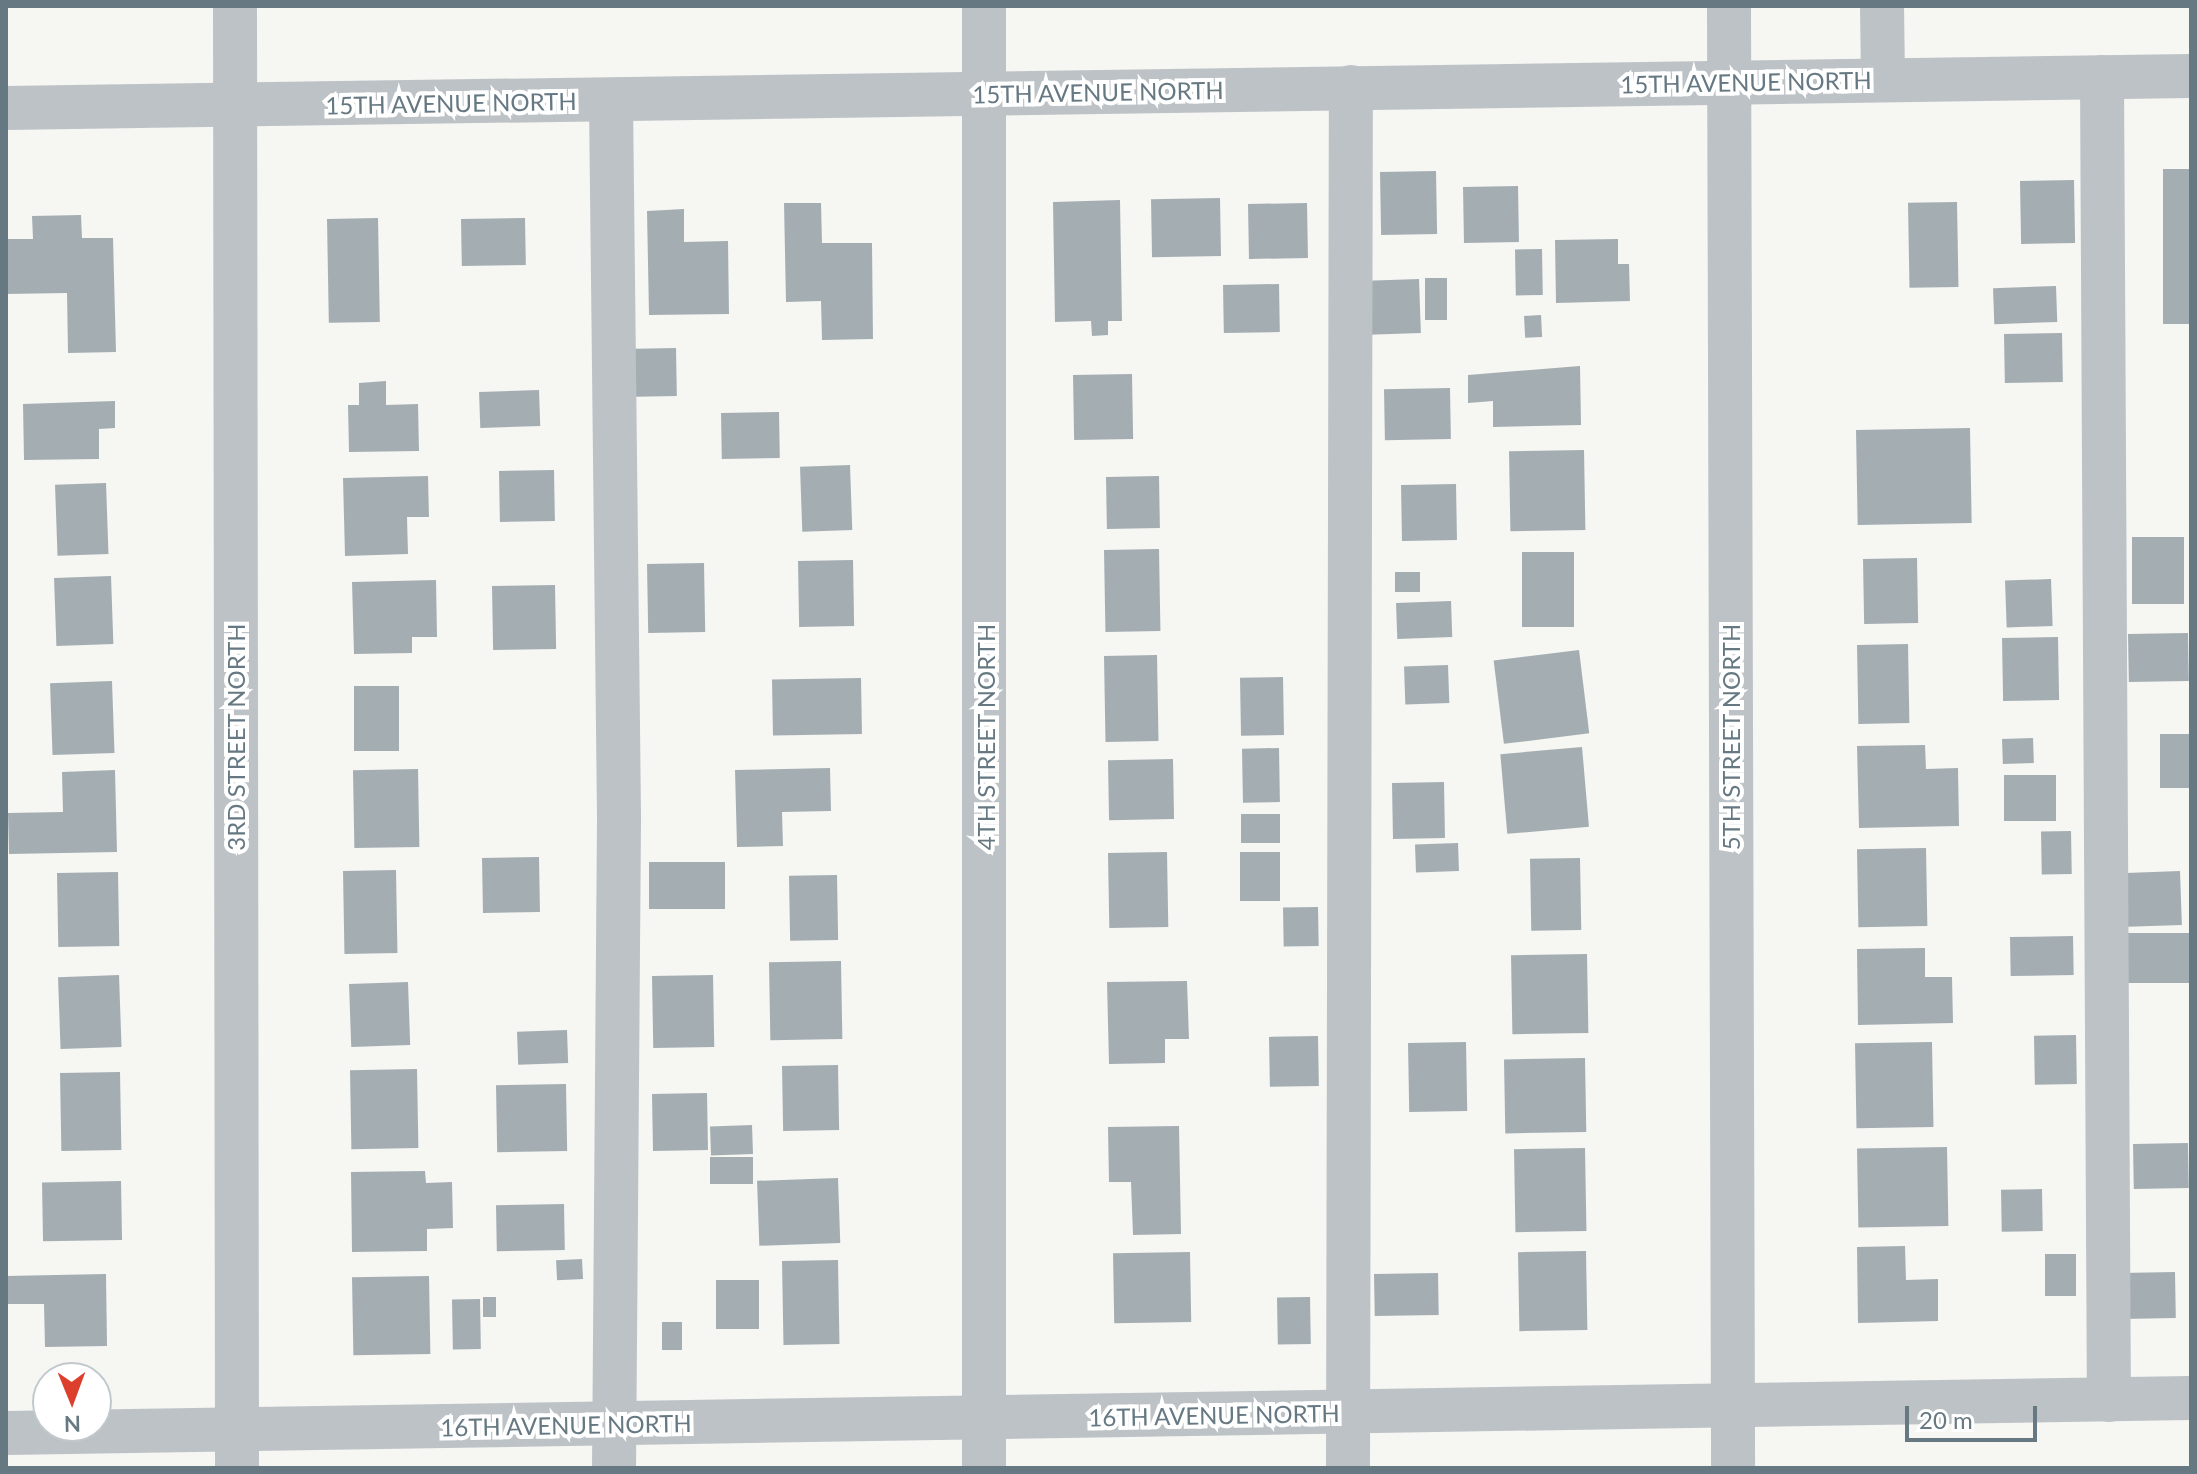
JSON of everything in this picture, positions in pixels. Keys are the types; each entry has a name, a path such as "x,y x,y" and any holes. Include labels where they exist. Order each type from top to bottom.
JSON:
{"street":[{"name":"3RD STREET NORTH","path":"235,6 237,1449"},
{"name":"4TH STREET NORTH","path":"984,6 984,1468"},
{"name":"5TH STREET NORTH","path":"1729,6 1733,1468"},
{"path":"1882,6 1883,79"},
{"name":"15TH AVENUE NORTH","path":"6,108 235,108 1351,87 2191,76"},
{"path":"2102,77 2109,1400"},
{"path":"1348,1468 1351,87"},
{"path":"611,100 619,820 614,1468"},
{"name":"16TH AVENUE NORTH","path":"6,1433 237,1449 614,1425 2191,1398"}],"building":[{"path":"2163,169 2191,169 2191,324 2163,324"},
{"path":"1436,171 1437,234 1381,235 1380,172"},
{"path":"2074,180 2075,243 2021,244 2020,181"},
{"path":"1518,186 1519,242 1464,243 1463,187"},
{"path":"1220,198 1221,256 1152,257 1151,199"},
{"path":"1120,200 1122,321 1108,321 1108,335 1092,336 1091,321 1055,322 1053,202"},
{"path":"1957,202 1958,287 1909,288 1908,203"},
{"path":"784,203 821,203 822,243 872,243 873,339 822,340 821,301 786,302"},
{"path":"1307,203 1308,258 1249,259 1248,204"},
{"path":"684,209 684,242 728,241 729,314 649,315 647,211"},
{"path":"81,215 82,238 113,238 116,352 68,353 67,293 6,294 6,239 33,239 32,216"},
{"path":"378,218 380,322 329,323 327,219"},
{"path":"525,218 526,265 462,266 461,219"},
{"path":"1618,239 1618,264 1629,264 1630,301 1556,303 1555,240"},
{"path":"1515,249 1542,249 1543,295 1516,295"},
{"path":"1425,278 1447,278 1447,320 1425,320"},
{"path":"1419,279 1421,333 1369,335 1367,281"},
{"path":"1279,284 1280,332 1224,333 1223,285"},
{"path":"2056,286 2057,322 1994,324 1993,288"},
{"path":"1541,315 1542,337 1525,338 1524,316"},
{"path":"2062,333 2063,382 2005,383 2004,334"},
{"path":"676,348 677,396 623,397 622,349"},
{"path":"1580,366 1581,425 1493,427 1493,401 1468,403 1468,375"},
{"path":"1132,374 1133,439 1074,440 1073,375"},
{"path":"386,381 386,405 418,404 419,451 349,452 348,405 359,405 359,383"},
{"path":"1450,388 1451,439 1385,440 1384,389"},
{"path":"539,390 540,426 480,428 479,392"},
{"path":"115,401 115,428 99,429 99,459 24,460 23,404"},
{"path":"779,412 780,458 722,459 721,413"},
{"path":"1970,428 1972,523 1858,525 1856,430"},
{"path":"1584,450 1585,530 1510,531 1509,451"},
{"path":"850,465 852,530 802,532 800,467"},
{"path":"554,470 555,521 500,522 499,471"},
{"path":"428,476 429,517 407,517 408,554 345,556 343,478"},
{"path":"1159,476 1160,528 1107,529 1106,477"},
{"path":"106,483 108,554 58,556 55,485"},
{"path":"1456,484 1457,540 1402,541 1401,485"},
{"path":"2132,537 2184,537 2184,604 2132,604"},
{"path":"1159,549 1160,631 1105,632 1104,550"},
{"path":"1522,552 1574,552 1574,627 1522,627"},
{"path":"1917,558 1918,623 1864,624 1863,559"},
{"path":"853,560 854,626 799,627 798,561"},
{"path":"704,563 705,632 648,633 647,564"},
{"path":"1395,572 1420,572 1420,592 1395,592"},
{"path":"111,576 113,644 56,646 54,578"},
{"path":"2051,579 2053,626 2007,628 2005,581"},
{"path":"436,580 437,637 412,637 412,653 354,654 352,582"},
{"path":"555,585 556,649 493,650 492,586"},
{"path":"1451,601 1452,637 1397,639 1396,603"},
{"path":"2188,633 2189,681 2129,682 2128,634"},
{"path":"2058,637 2059,700 2003,701 2002,638"},
{"path":"1908,644 1909,723 1858,724 1857,645"},
{"path":"1579,650 1589,733 1504,744 1494,660"},
{"path":"1157,655 1159,741 1106,742 1104,656"},
{"path":"1448,665 1449,703 1405,705 1404,667"},
{"path":"1283,677 1284,735 1241,736 1240,678"},
{"path":"861,678 862,734 773,736 772,680"},
{"path":"112,681 115,753 53,755 50,683"},
{"path":"354,686 399,686 399,751 354,751"},
{"path":"2160,734 2191,734 2191,788 2160,788"},
{"path":"2033,738 2034,763 2003,764 2002,739"},
{"path":"1925,745 1926,769 1958,768 1959,826 1859,828 1857,746"},
{"path":"1582,747 1589,827 1507,834 1500,754"},
{"path":"1279,748 1280,802 1243,803 1242,749"},
{"path":"1173,759 1174,819 1109,820 1108,760"},
{"path":"830,768 831,811 782,812 783,846 737,847 735,770"},
{"path":"418,769 419,847 354,848 353,770"},
{"path":"115,770 117,852 9,854 8,813 63,812 62,772"},
{"path":"2004,775 2056,775 2056,821 2004,821"},
{"path":"1444,782 1445,838 1393,839 1392,783"},
{"path":"1241,814 1280,814 1280,843 1241,843"},
{"path":"2071,831 2072,874 2042,875 2041,832"},
{"path":"1458,843 1459,871 1416,872 1415,845"},
{"path":"1926,848 1927,926 1858,927 1857,849"},
{"path":"1167,852 1168,927 1109,928 1108,853"},
{"path":"1240,852 1280,852 1280,901 1240,901"},
{"path":"539,857 540,912 483,913 482,858"},
{"path":"1580,858 1581,930 1531,931 1530,859"},
{"path":"649,862 725,862 725,909 649,909"},
{"path":"396,870 397,953 344,954 343,871"},
{"path":"2180,871 2182,925 2128,927 2126,873"},
{"path":"118,872 119,946 58,947 57,873"},
{"path":"837,875 838,940 790,941 789,876"},
{"path":"1318,907 1319,946 1284,947 1283,908"},
{"path":"2127,933 2191,933 2191,983 2127,983"},
{"path":"2073,936 2074,975 2011,976 2010,937"},
{"path":"1925,948 1925,977 1952,977 1953,1023 1858,1025 1857,949"},
{"path":"1587,954 1588,1033 1512,1034 1511,955"},
{"path":"841,961 842,1039 770,1040 769,962"},
{"path":"119,975 122,1047 61,1049 58,977"},
{"path":"713,975 714,1047 653,1048 652,976"},
{"path":"1187,981 1189,1039 1165,1039 1165,1063 1109,1064 1107,982"},
{"path":"408,982 410,1045 351,1047 349,984"},
{"path":"567,1030 568,1063 518,1065 517,1032"},
{"path":"2076,1035 2077,1084 2035,1085 2034,1036"},
{"path":"1318,1036 1319,1086 1270,1087 1269,1037"},
{"path":"1466,1042 1467,1111 1409,1112 1408,1043"},
{"path":"1932,1042 1933,1127 1856,1128 1855,1043"},
{"path":"1585,1058 1586,1132 1505,1133 1504,1059"},
{"path":"838,1065 839,1130 783,1131 782,1066"},
{"path":"417,1069 418,1148 351,1149 350,1070"},
{"path":"120,1072 121,1150 61,1151 60,1073"},
{"path":"566,1084 567,1151 497,1152 496,1085"},
{"path":"707,1093 708,1150 653,1151 652,1094"},
{"path":"752,1125 753,1154 711,1155 710,1126"},
{"path":"1179,1126 1181,1234 1133,1235 1131,1182 1109,1182 1108,1127"},
{"path":"2188,1143 2189,1188 2134,1189 2133,1144"},
{"path":"1947,1147 1948,1226 1858,1228 1857,1149"},
{"path":"1585,1148 1586,1231 1515,1232 1514,1149"},
{"path":"710,1157 753,1157 753,1184 710,1184"},
{"path":"425,1171 426,1183 452,1182 453,1228 427,1229 427,1251 352,1252 351,1172"},
{"path":"838,1178 840,1243 759,1246 757,1181"},
{"path":"121,1181 122,1240 43,1241 42,1182"},
{"path":"2042,1189 2043,1231 2002,1232 2001,1190"},
{"path":"564,1204 565,1250 497,1251 496,1205"},
{"path":"1905,1246 1906,1280 1938,1279 1938,1321 1858,1323 1857,1247"},
{"path":"1586,1251 1587,1330 1519,1331 1518,1252"},
{"path":"1190,1252 1191,1322 1114,1323 1113,1253"},
{"path":"2045,1254 2076,1254 2076,1296 2045,1296"},
{"path":"582,1259 583,1279 557,1280 556,1260"},
{"path":"838,1260 839,1344 783,1345 782,1261"},
{"path":"2175,1272 2176,1318 2122,1319 2121,1273"},
{"path":"1438,1273 1439,1315 1375,1316 1374,1274"},
{"path":"106,1274 107,1346 45,1347 44,1304 6,1304 6,1276"},
{"path":"429,1276 430,1354 353,1355 352,1277"},
{"path":"716,1280 759,1280 759,1329 716,1329"},
{"path":"483,1297 496,1297 496,1317 483,1317"},
{"path":"1310,1297 1311,1344 1278,1345 1277,1298"},
{"path":"452,1299 480,1299 481,1349 453,1349"},
{"path":"662,1322 682,1322 682,1350 662,1350"}]}
